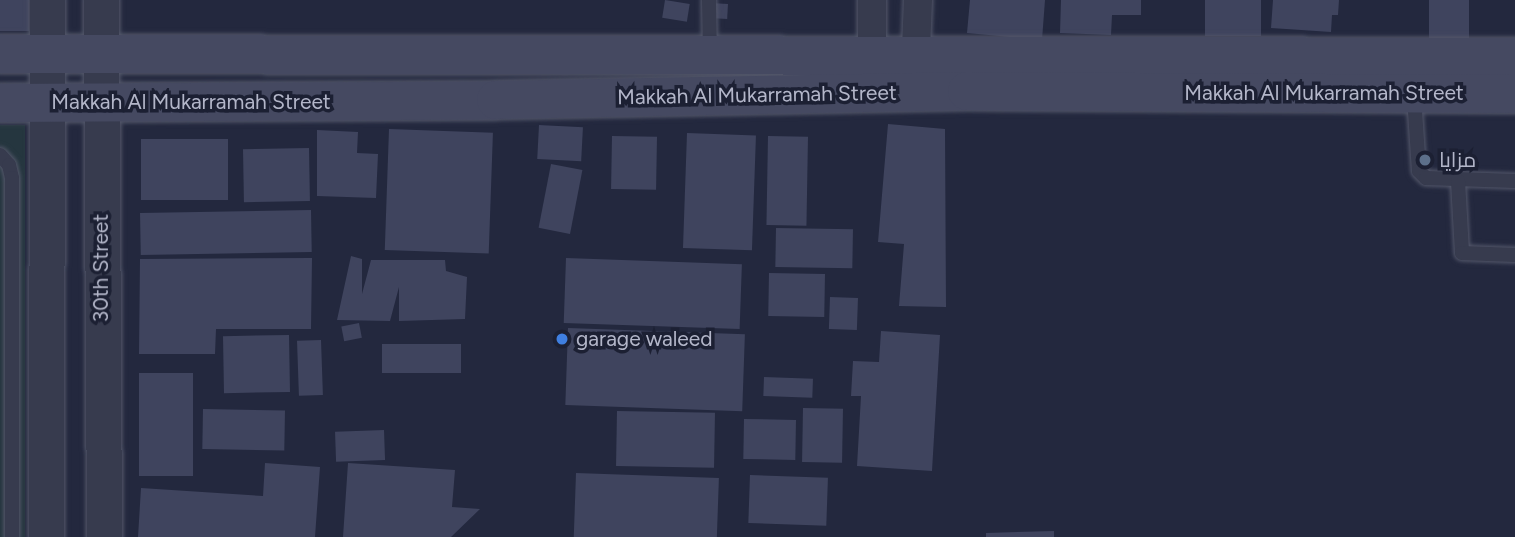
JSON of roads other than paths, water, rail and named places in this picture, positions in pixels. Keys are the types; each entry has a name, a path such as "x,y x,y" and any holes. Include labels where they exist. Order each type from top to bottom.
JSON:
{"main road":[{"name":"Makkah Al Mukarramah Street","path":"0,54 101,52 710,57 918,54 1515,57"},
{"name":"Makkah Al Mukarramah Street","path":"0,103 912,92 1515,94"}],"street":[{"path":"46,537 47,0"},
{"name":"30th Street","path":"101,0 103,537"},
{"path":"872,0 872,56"},
{"path":"912,92 918,54 918,0"}],"lane":[{"path":"709,0 710,57"},
{"path":"1414,95 1419,171 1426,178 1515,181"},
{"path":"0,155 9,165 12,178 12,537"},
{"path":"1458,181 1462,253 1515,255"}],"place":[{"name":"مزايا","path":"1425,160"},
{"name":"garage waleed","path":"562,339"}]}
